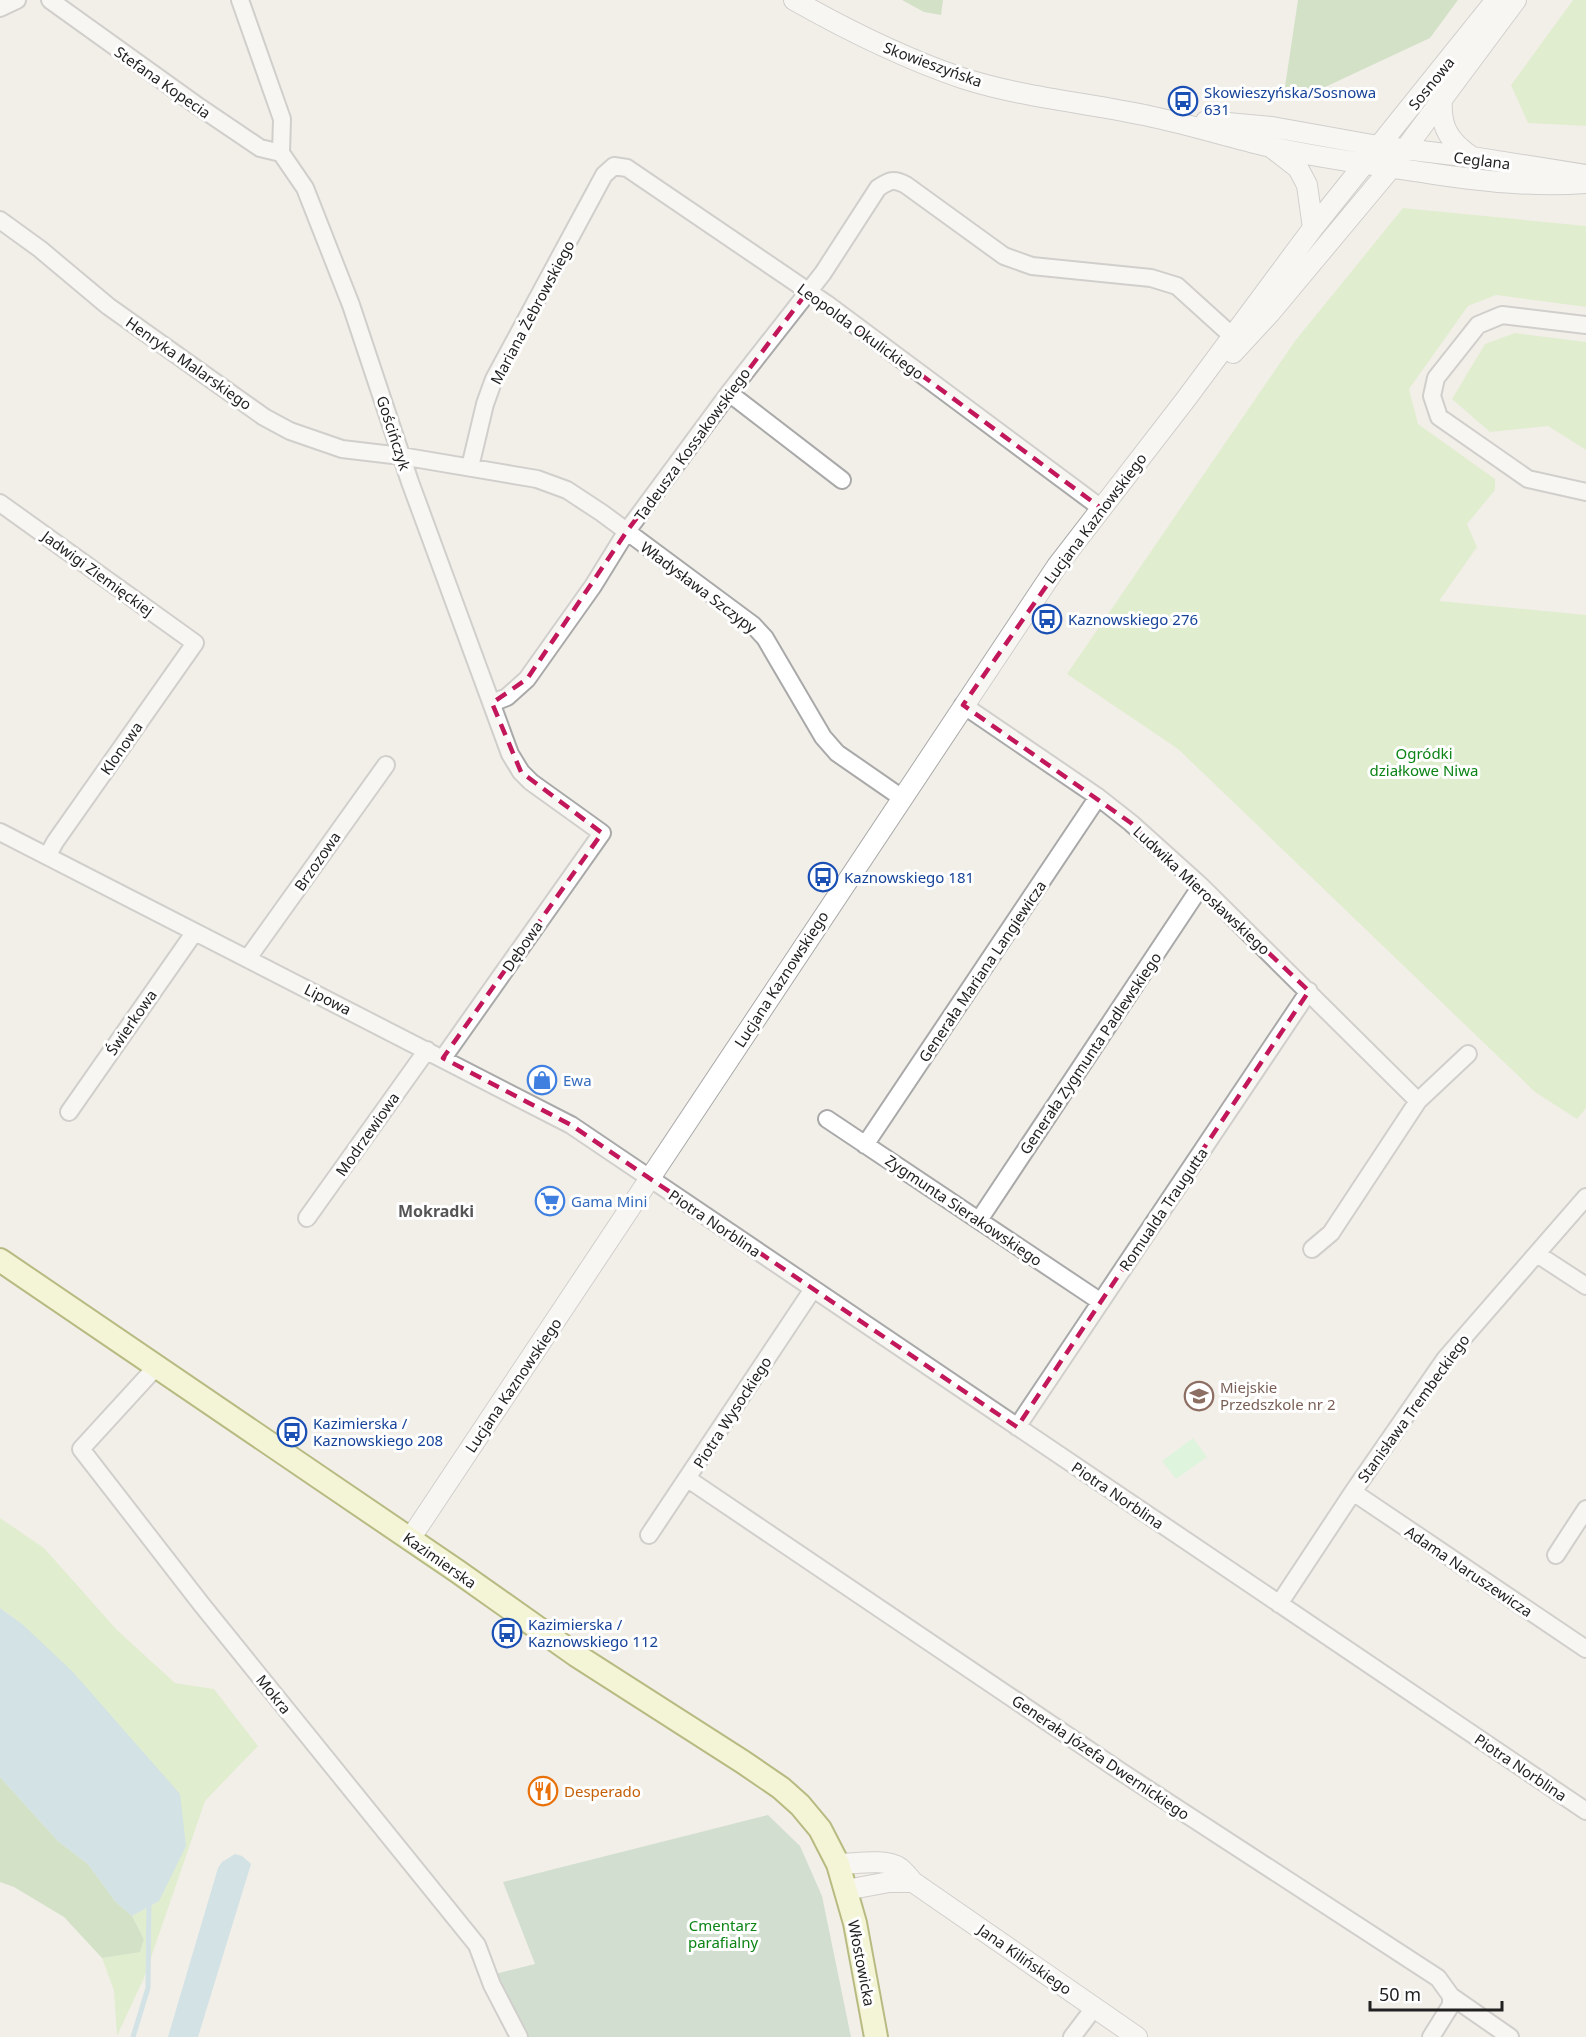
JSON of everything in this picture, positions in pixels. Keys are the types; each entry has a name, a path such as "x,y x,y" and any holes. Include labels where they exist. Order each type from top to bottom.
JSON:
{"main road":[{"name":"Kazimierska","path":"0,1260 576,1655 781,1788 800,1805 820,1829 838,1864 846,1890"},
{"name":"Włostowicka","path":"846,1890 855,1923 876,2037"}],"street":[{"path":"0,8 17,0"},
{"name":"Stefana Kopecia","path":"50,0 176,92 260,148 281,153"},
{"path":"240,0 282,119 281,153"},
{"name":"Skowieszyńska","path":"794,0 868,39 963,78 1042,97 1152,117 1269,146 1391,168"},
{"name":"Sosnowa","path":"1364,164 1496,0"},
{"name":"Sosnowa","path":"1391,168 1516,0"},
{"path":"1442,100 1441,113 1449,134 1455,145 1472,157"},
{"name":"Skowieszyńska","path":"1152,117 1272,127 1378,146"},
{"path":"1269,146 1298,168 1307,184 1312,228"},
{"name":"Ceglana","path":"1378,146 1472,157 1586,175"},
{"name":"Gościńczyk","path":"281,153 306,188 311,200 351,305 401,456 510,753 521,772 537,786 602,833"},
{"name":"Lucjana Kaznowskiego","path":"1237,340 1312,228 1364,164"},
{"name":"Leopolda Okulickiego","path":"614,166 627,168 808,291 1101,508"},
{"name":"Mariana Żebrowskiego","path":"470,467 485,404 494,379 604,175 614,166"},
{"name":"Ceglana","path":"1391,168 1486,182 1552,186 1586,183"},
{"name":"Lucjana Kaznowskiego","path":"410,1539 1057,566 1186,399 1391,168"},
{"name":"Tadeusza Kossakowskiego","path":"492,703 507,697 527,679 593,586 627,531 729,393 823,273 878,188 889,180 906,185 1004,256 1032,266 1165,281 1177,286 1237,340"},
{"name":"Henryka Malarskiego","path":"0,220 40,249 108,306 264,417 298,434 342,449 401,456"},
{"path":"1586,325 1502,315 1478,325 1436,378 1432,396 1439,417 1528,479 1586,492"},
{"path":"729,393 842,480"},
{"name":"Władysława Szczypy","path":"401,456 537,479 567,490 627,531 753,625 765,638 822,737 837,753 902,798"},
{"name":"Jadwigi Ziemięckiej","path":"0,503 195,643"},
{"name":"Klonowa","path":"48,855 195,643"},
{"name":"Ludwika Mierosławskiego","path":"963,705 1098,797 1131,823 1201,886 1418,1101"},
{"name":"Brzozowa","path":"248,958 386,765"},
{"name":"Generała Mariana Langiewicza","path":"865,1145 1098,797"},
{"name":"Lipowa","path":"0,832 194,933 248,958 554,1114 650,1178"},
{"name":"Dębowa","path":"443,1058 602,833"},
{"name":"Generała Zygmunta Padlewskiego","path":"980,1220 1201,886"},
{"name":"Świerkowa","path":"69,1112 194,933"},
{"name":"Romualda Traugutta","path":"1017,1427 1309,992"},
{"name":"Modrzewiowa","path":"307,1218 427,1050"},
{"path":"1312,1249 1331,1233 1418,1101 1468,1054"},
{"name":"Zygmunta Sierakowskiego","path":"827,1119 1101,1302"},
{"name":"Piotra Norblina","path":"650,1178 1586,1811"},
{"name":"Stanisława Trembeckiego","path":"1279,1604 1445,1359 1586,1197"},
{"path":"1537,1254 1586,1286"},
{"name":"Piotra Wysockiego","path":"649,1535 813,1289"},
{"name":"Mokra","path":"157,1366 81,1449 202,1605 477,1945 492,1985 519,2037"},
{"name":"Generała Józefa Dwernickiego","path":"688,1479 1190,1818 1438,1978 1451,1996 1510,2037"},
{"name":"Adama Naruszewicza","path":"1353,1492 1586,1649"},
{"path":"1556,1556 1586,1509"},
{"name":"Jana Kilińskiego","path":"838,1864 890,1863 901,1869 913,1882 1137,2037"},
{"path":"846,1890 889,1882 913,1882"},
{"path":"1431,2037 1451,2005 1451,1996"},
{"path":"1072,2037 1094,2008"}],"highlighted area":[{"path":"808,291 1101,508 963,705 1131,823 1309,991 1017,1427 571,1125 443,1058 602,833 521,772 492,703 527,679 627,531"}],"green space":[{"path":"902,0 943,0 941,15 924,12"},
{"path":"1298,0 1458,0 1430,38 1308,95 1283,100"},
{"path":"1573,0 1586,0 1586,126 1528,123 1511,85"},
{"name":"Ogródki działkowe Niwa","path":"1403,208 1586,226 1586,307 1496,295 1468,306 1409,389 1418,424 1495,479 1495,490 1467,524 1477,547 1439,601 1586,615 1586,1108 1577,1119 1535,1092 1178,749 1067,674 1295,341"},
{"path":"1515,333 1586,342 1586,450 1548,426 1490,432 1452,399 1485,344"},
{"path":"1193,1438 1207,1457 1176,1479 1162,1461"},
{"path":"0,1518 44,1548 117,1630 175,1683 214,1689 258,1746 205,1801 144,1978 117,2036 114,1991 102,1958 140,1951 144,1939 132,1916 159,1901 22,1624 0,1608"},
{"path":"0,1777 58,1841 88,1864 115,1901 132,1916 144,1939 140,1952 102,1958 64,1917 14,1887 0,1882"},
{"name":"Cmentarz parafialny","path":"768,1815 800,1846 822,1896 851,2037 524,2037 491,1975 535,1964 503,1882"}],"water":[{"path":"0,1608 22,1624 72,1671 180,1794 186,1846 159,1901 132,1916 115,1901 88,1864 58,1841 0,1777"},
{"path":"235,1854 242,1856 251,1864 198,2037 168,2037 218,1868 222,1862"}],"waterway":[{"path":"133,2037 148,1988 149,1900"}],"place":[{"name":"Skowieszyńska/Sosnowa 631","path":"1183,101"},
{"name":"Kaznowskiego 276","path":"1047,619"},
{"name":"Kaznowskiego 181","path":"823,877"},
{"name":"Ewa","path":"542,1080"},
{"name":"Gama Mini","path":"550,1201"},
{"name":"Miejskie Przedszkole nr 2","path":"1199,1396"},
{"name":"Kazimierska / Kaznowskiego 208","path":"292,1432"},
{"name":"Kazimierska / Kaznowskiego 112","path":"507,1633"},
{"name":"Desperado","path":"543,1791"}],"district":[{"name":"Mokradki","path":"436,1211"}]}
